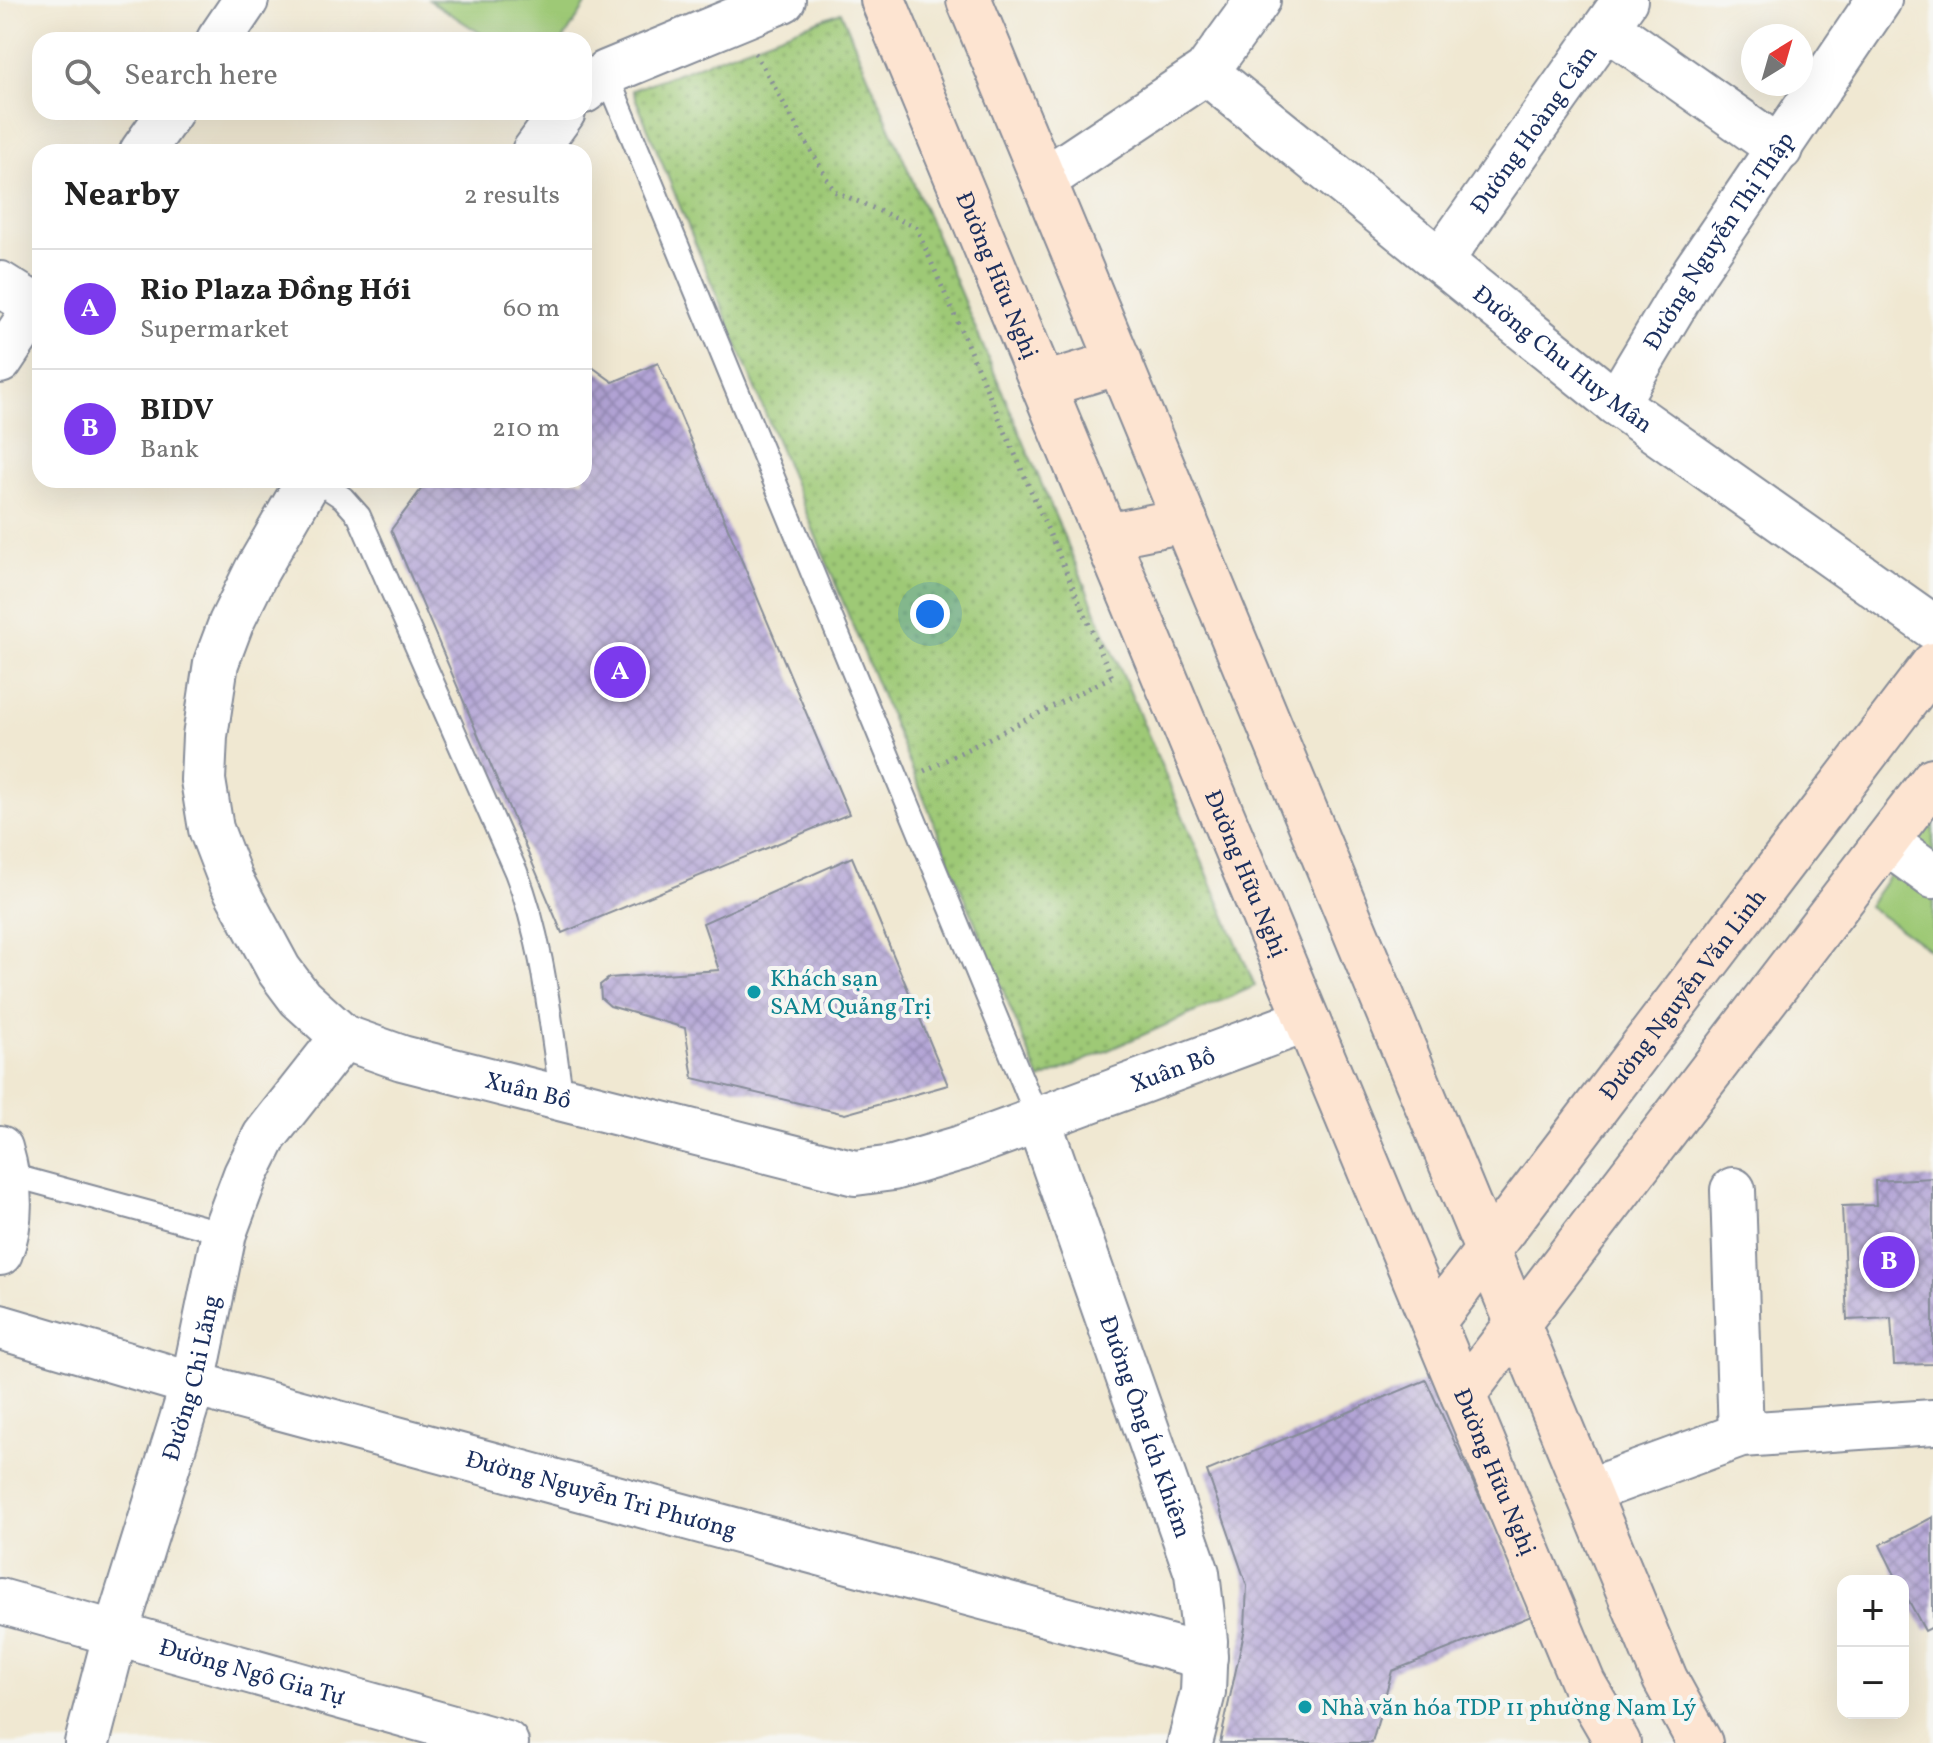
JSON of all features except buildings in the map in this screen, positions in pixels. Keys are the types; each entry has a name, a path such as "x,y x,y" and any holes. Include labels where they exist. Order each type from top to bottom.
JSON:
{"main road":[{"name":"Đường Hữu Nghị","path":"883,0 1583,1683 1618,1743"},
{"path":"969,0 1665,1679 1700,1743"},
{"path":"1044,385 1120,362"},
{"path":"1106,536 1185,520"},
{"name":"Đường Nguyễn Văn Linh","path":"1433,1322 1933,665"},
{"path":"1463,1395 1933,780"},
{"path":"1830,800 1886,842"}],"street":[{"path":"224,32 246,0"},
{"path":"595,82 783,0"},
{"path":"1044,180 1206,72 1258,0"},
{"name":"Đường Nguyễn Thị Thập","path":"1616,403 1695,271 1879,0"},
{"path":"1616,13 1780,149"},
{"name":"Đường Hoàng Cầm","path":"1441,260 1616,13"},
{"name":"Đường Chu Huy Mân","path":"1206,72 1616,403 1933,627"},
{"path":"148,144 164,120"},
{"path":"540,144 557,120"},
{"path":"0,284 32,302"},
{"path":"0,361 32,316"},
{"name":"Xuân Bồ","path":"304,488 257,570 231,623 216,663 205,736 203,780 211,829 231,881 257,932 300,998 343,1037 402,1058 855,1173 893,1168 961,1148 1307,1020"},
{"path":"1886,842 1933,876"},
{"name":"Đường Chi Lăng","path":"87,1743 116,1632 193,1384 224,1233 246,1174 265,1136 343,1037"},
{"name":"Đường Ông Ích Khiêm","path":"1038,1119 1197,1573 1205,1657 1203,1692 1190,1743"},
{"path":"0,1253 5,1241 9,1205 4,1161"},
{"path":"1733,1190 1741,1435"},
{"name":"Đường Nguyễn Tri Phương","path":"0,1327 193,1384 1205,1657"},
{"path":"1588,1491 1741,1435 1933,1422"},
{"name":"Đường Ngô Gia Tự","path":"0,1601 506,1743"}],"lane":[{"path":"595,82 900,784 1038,1119"},
{"path":"328,488 343,498 359,516 516,872 537,939 562,1099"},
{"path":"4,1161 224,1233"}],"path":[{"path":"736,19 834,191 916,227 1112,677"},
{"path":"900,784 1155,655"}],"green space":[{"path":"429,0 589,0 568,32 479,32"},
{"path":"841,12 1255,986 1040,1080 632,90"},
{"path":"1933,813 1933,952 1868,906"}],"place":[{"name":"Rio Plaza Đồng Hới","path":"620,672"},
{"name":"Khách sạn SAM Quảng Trị","path":"754,992"},
{"name":"BIDV","path":"1889,1262"},
{"name":"Nhà văn hóa TDP 11 phường Nam Lý","path":"1305,1707"}]}
